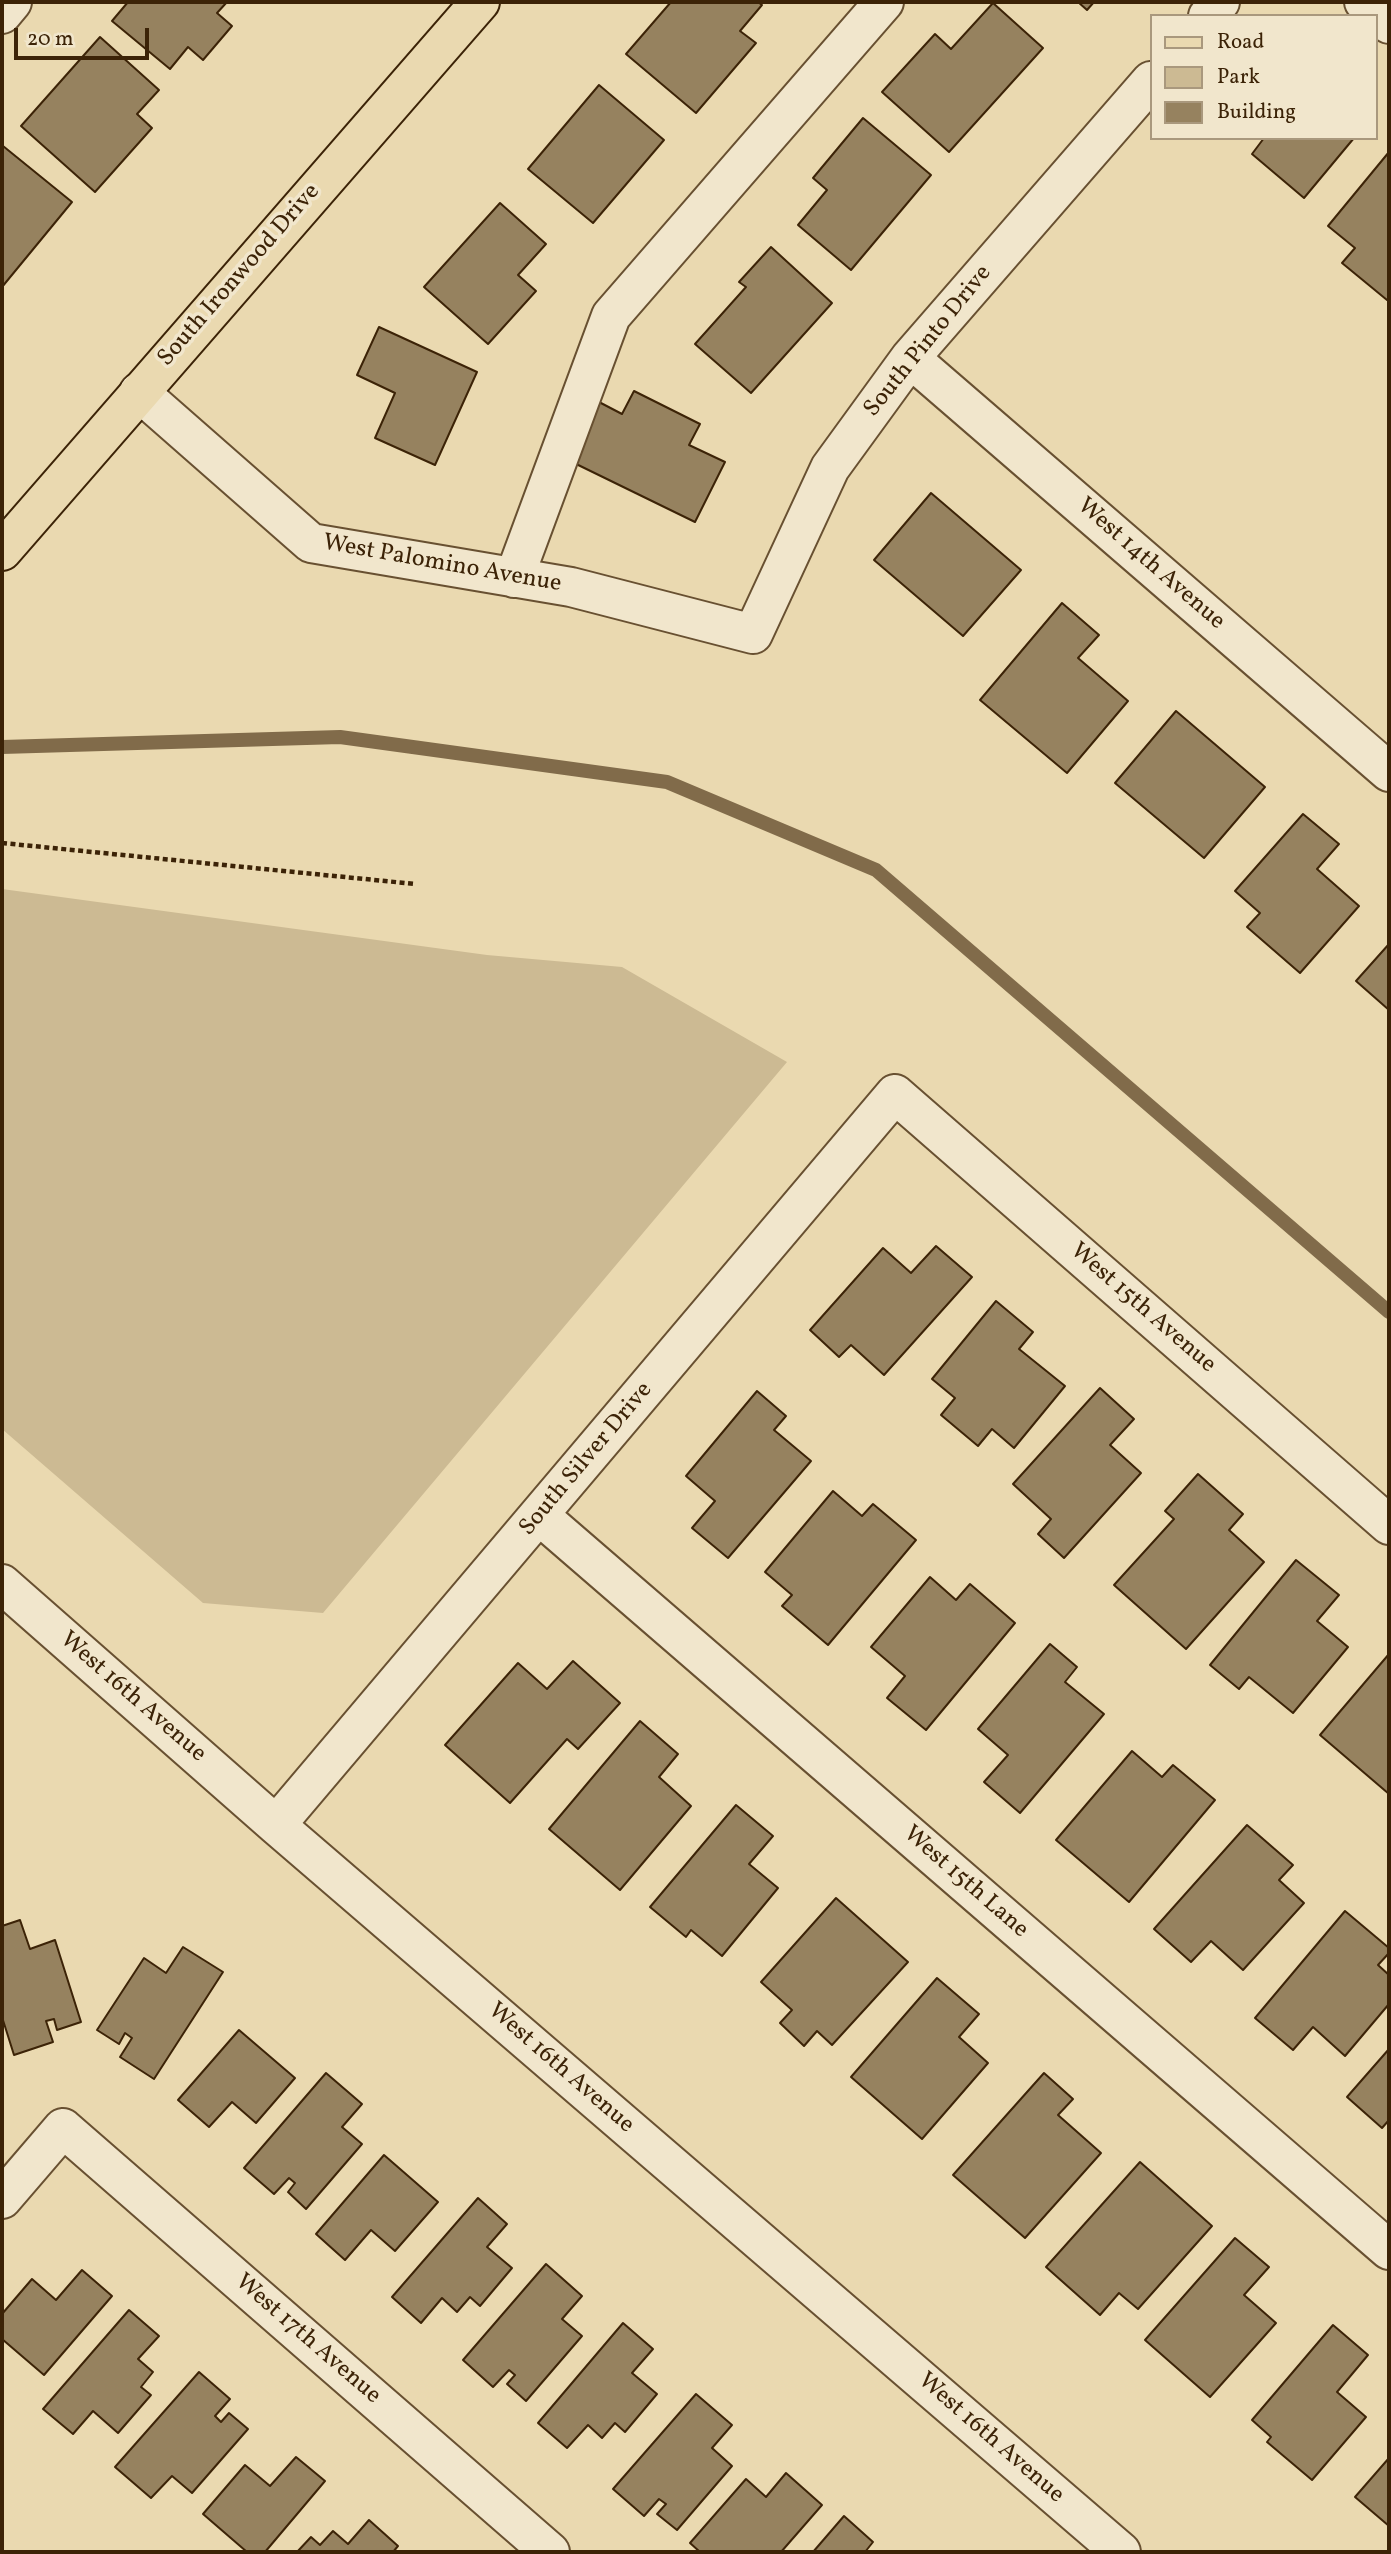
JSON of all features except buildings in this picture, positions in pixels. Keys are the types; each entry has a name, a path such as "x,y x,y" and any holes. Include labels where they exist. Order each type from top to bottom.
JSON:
{"main road":[{"name":"South Ironwood Drive","path":"2,551 480,2"}],"street":[{"path":"2,14 12,2"},
{"path":"514,578 611,316 884,2"},
{"path":"1364,2 1389,24"},
{"name":"South Pinto Drive","path":"753,634 830,468 910,358 1150,82"},
{"name":"West 14th Avenue","path":"910,358 1389,772"},
{"name":"West Palomino Avenue","path":"139,392 311,543 570,587 753,634"},
{"name":"South Silver Drive","path":"276,1825 895,1094"},
{"name":"West 15th Avenue","path":"895,1094 1389,1525"},
{"name":"West 15th Lane","path":"540,1516 1389,2250"},
{"name":"West 16th Avenue","path":"2,1584 276,1825 1121,2552"},
{"name":"West 17th Avenue","path":"2,2199 63,2128 550,2552"}],"path":[{"path":"2,844 415,884"}],"green space":[{"path":"2,889 487,955 622,967 787,1062 323,1613 203,1603 2,1429"}],"waterway":[{"path":"2,747 340,737 667,782 876,870 1389,1312"}]}
